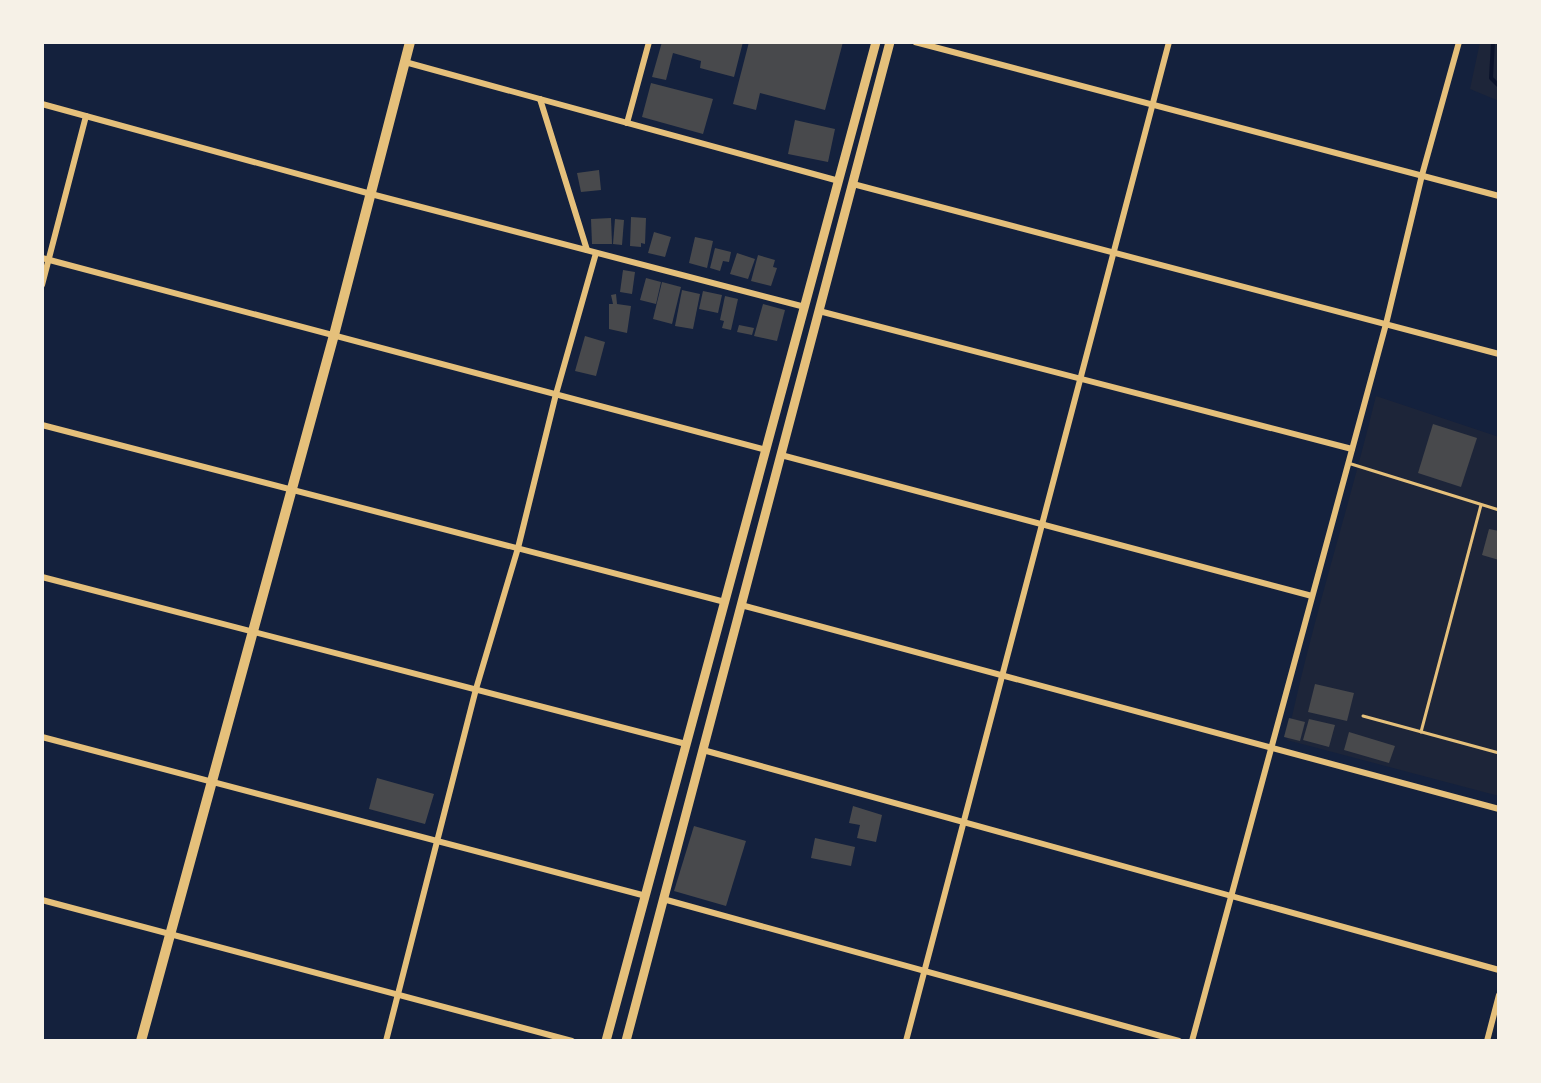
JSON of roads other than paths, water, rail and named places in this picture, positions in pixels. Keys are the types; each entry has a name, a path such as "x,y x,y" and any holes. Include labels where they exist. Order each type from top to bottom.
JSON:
{"main road":[{"path":"141,1041 292,491 410,42"},
{"path":"606,1041 876,42"},
{"path":"626,1041 890,42"}],"street":[{"path":"627,123 649,42"},
{"path":"915,42 1499,196"},
{"path":"906,1041 1169,42"},
{"path":"1192,1041 1459,42"},
{"path":"405,62 839,181"},
{"path":"540,99 587,250"},
{"path":"42,104 805,307"},
{"path":"42,285 45,259 86,116"},
{"path":"853,184 1499,354"},
{"path":"386,1041 476,689 518,548 556,394 596,253"},
{"path":"45,259 766,450"},
{"path":"819,311 1352,449"},
{"path":"42,425 725,602"},
{"path":"781,455 1312,596"},
{"path":"42,577 686,744"},
{"path":"741,605 1499,809"},
{"path":"42,737 646,896"},
{"path":"703,750 1499,970"},
{"path":"663,899 1179,1041"},
{"path":"42,900 572,1041"},
{"path":"1487,1041 1499,995"}],"lane":[{"path":"1348,463 1499,510"},
{"path":"1421,732 1481,505"},
{"path":"1363,716 1499,753"}],"waterway":[{"path":"1493,42 1491,78 1499,86"}]}
